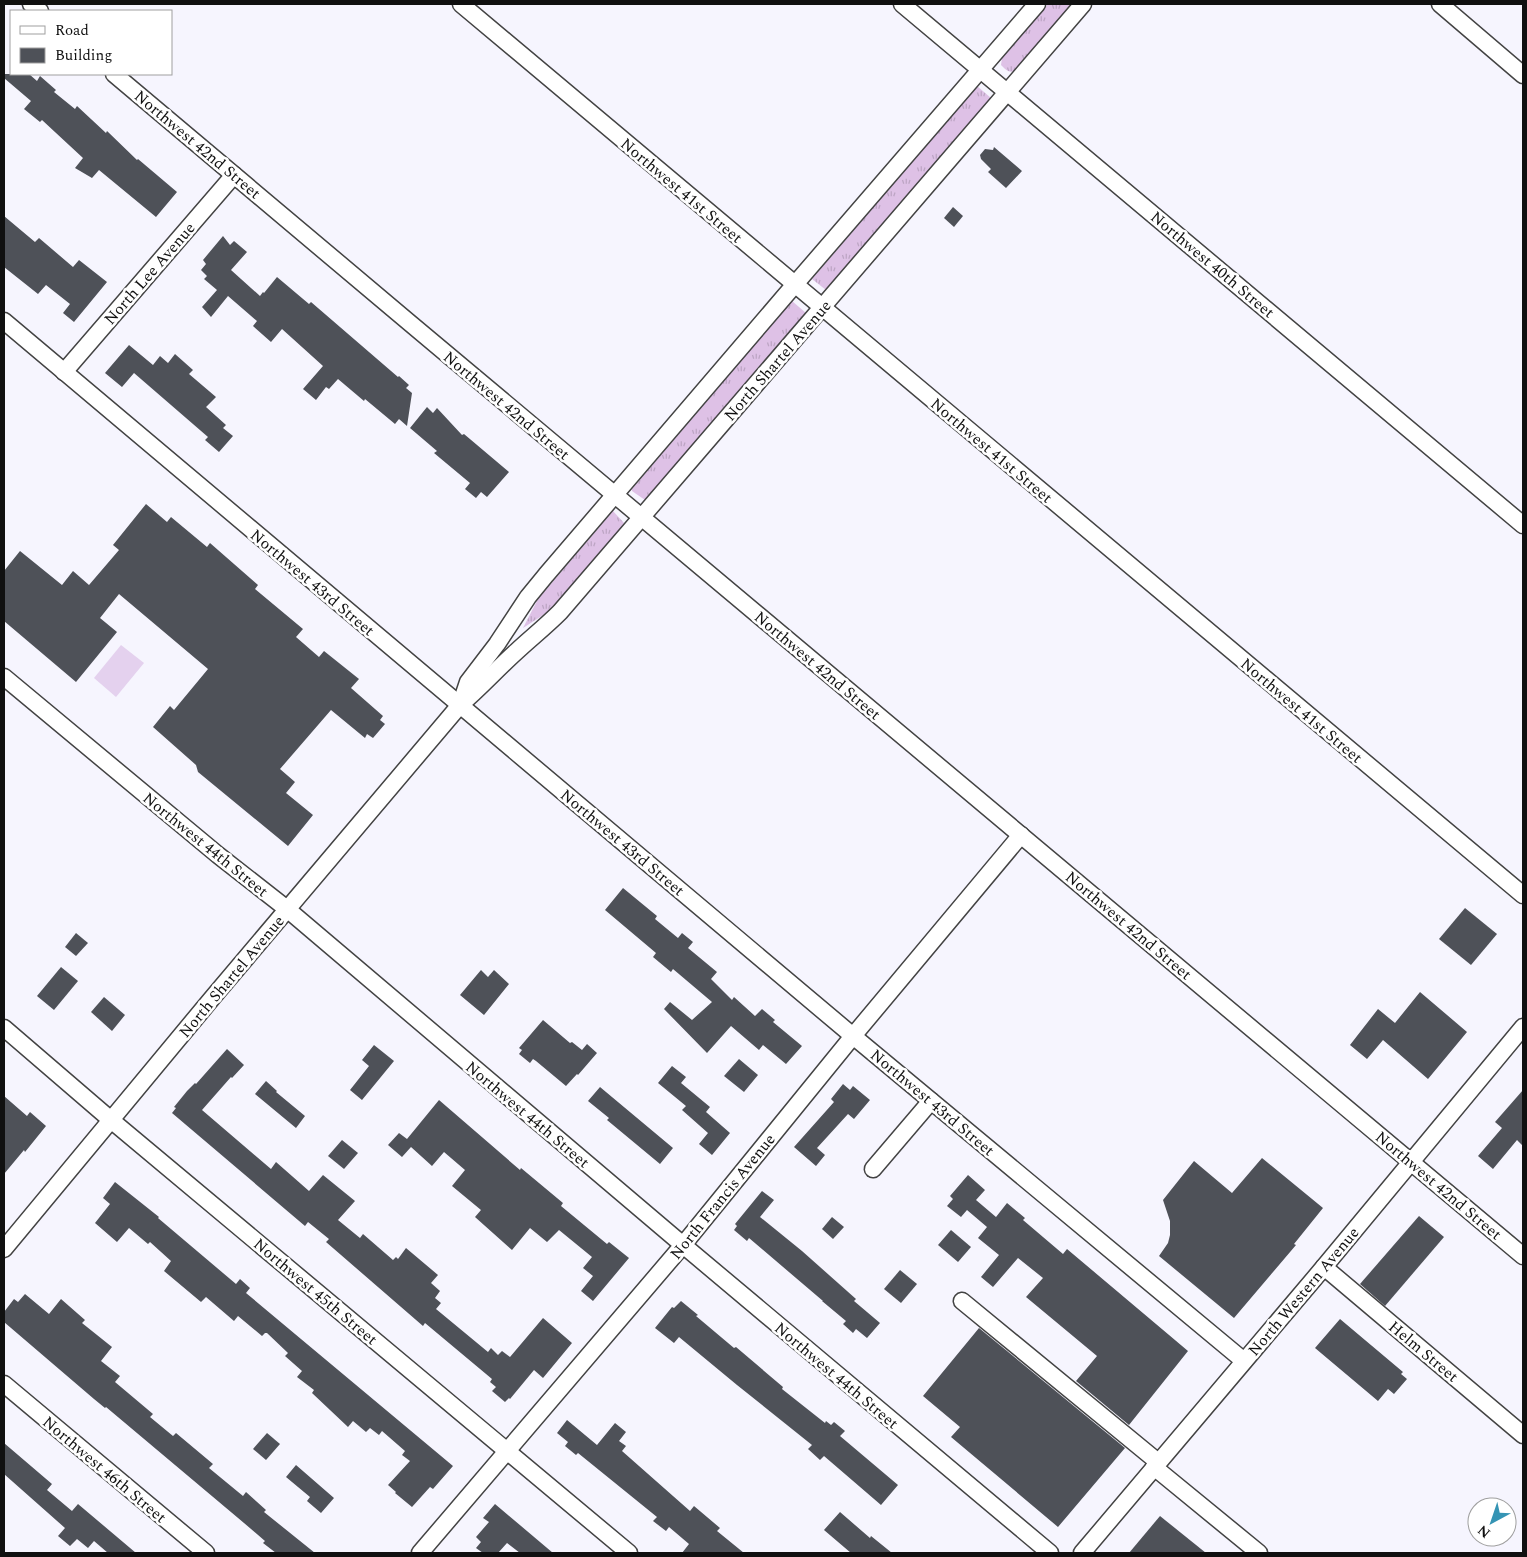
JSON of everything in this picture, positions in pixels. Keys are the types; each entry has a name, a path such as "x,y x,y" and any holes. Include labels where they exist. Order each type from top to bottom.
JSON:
{"street":[{"name":"Northwest 41st Street","path":"461,4 1523,896"},
{"name":"Northwest 40th Street","path":"902,4 1523,525"},
{"name":"North Shartel Avenue","path":"460,705 468,682 497,644 528,597 794,284 1037,4"},
{"name":"North Shartel Avenue","path":"4,1249 287,909 460,705 560,612 1084,4"},
{"path":"1440,4 1523,75"},
{"name":"Northwest 42nd Street","path":"115,75 1523,1256"},
{"name":"North Lee Avenue","path":"64,372 234,175"},
{"name":"Northwest 43rd Street","path":"4,321 853,1036 1244,1361"},
{"name":"Northwest 44th Street","path":"4,677 218,855 287,909 682,1245 1050,1553"},
{"name":"North Francis Avenue","path":"420,1553 682,1245 1021,835"},
{"name":"North Western Avenue","path":"1082,1553 1324,1267 1523,1027"},
{"name":"Northwest 45th Street","path":"4,1028 111,1120 629,1553"},
{"path":"873,1169 932,1101"},
{"name":"Helm Street","path":"1324,1267 1523,1435"},
{"path":"962,1301 1259,1553"},
{"name":"Northwest 46th Street","path":"4,1384 206,1553"}],"green space":[{"path":"1048,4 1072,4 1014,71 1010,72 1001,65 1002,58"},
{"path":"977,86 991,98 826,290 812,279"},
{"path":"792,301 806,313 645,500 632,491 632,489"},
{"path":"613,511 624,523 621,529 551,610 523,628 538,599"}],"shaded area":[{"path":"121,645 144,663 116,697 94,678"}],"building":[{"path":"4,74 30,75 37,81 40,76 56,90 54,92 75,109 77,106 137,160 177,192 156,217 99,170 92,178 75,168 83,158 42,120 40,122 24,109 31,101 4,78"},
{"path":"994,147 1022,171 1006,188 988,172 991,169 981,159 980,155 985,149 993,150"},
{"path":"953,207 963,216 954,227 944,218"},
{"path":"4,216 35,242 39,238 73,267 79,260 107,282 74,322 63,313 70,304 46,285 38,294 4,267"},
{"path":"223,236 230,245 234,241 247,252 231,270 260,296 277,277 309,304 311,302 409,385 406,388 412,393 407,426 399,419 395,424 338,379 329,389 326,387 316,400 303,389 323,366 282,329 271,342 253,326 257,321 228,296 211,317 202,307 217,290 204,279 207,276 201,270 206,264 203,260"},
{"path":"129,345 153,365 160,356 168,363 175,354 193,370 189,374 216,397 206,407 226,425 223,428 233,436 219,452 205,440 208,437 134,373 122,387 105,373"},
{"path":"427,407 433,413 437,408 462,435 464,434 509,472 487,497 481,492 476,498 465,489 470,483 434,453 437,451 410,428"},
{"path":"146,504 167,522 171,517 207,547 210,543 258,585 255,589 303,629 296,637 319,657 324,651 359,679 351,688 383,716 380,720 385,724 373,738 367,734 365,738 331,710 280,769 295,782 286,793 313,815 288,846 198,772 196,765 153,727 170,706 174,710 208,669 119,594 100,618 117,632 76,682 4,621 4,571 20,551 62,585 73,571 89,585 119,550 113,545"},
{"path":"623,888 657,916 655,919 678,938 682,933 693,942 688,948 717,972 711,979 732,1000 734,997 755,1016 762,1009 775,1020 773,1022 802,1046 786,1064 763,1045 759,1050 731,1026 707,1053 664,1009 670,1002 692,1020 712,1002 673,969 671,972 653,957 656,953 605,910"},
{"path":"1465,908 1497,934 1471,965 1439,939"},
{"path":"76,933 88,943 76,956 65,947"},
{"path":"61,967 78,981 54,1010 37,996"},
{"path":"481,970 488,977 494,970 509,984 484,1015 460,995"},
{"path":"1420,992 1467,1032 1428,1079 1383,1040 1367,1059 1350,1045 1378,1009 1395,1023"},
{"path":"104,997 125,1015 112,1031 91,1012"},
{"path":"543,1020 570,1043 572,1042 582,1050 587,1044 597,1053 566,1086 536,1061 533,1059 530,1063 519,1054 522,1050 519,1048"},
{"path":"374,1045 394,1061 362,1100 350,1090 369,1066 362,1060"},
{"path":"227,1049 244,1065 202,1110 271,1169 276,1162 309,1191 323,1175 355,1201 338,1220 360,1238 363,1234 393,1260 396,1257 398,1259 406,1248 438,1275 431,1283 440,1291 435,1298 441,1303 436,1309 488,1352 491,1348 498,1355 502,1351 510,1357 543,1318 572,1343 543,1378 534,1370 510,1399 505,1402 492,1391 496,1387 490,1382 492,1379 425,1323 423,1326 326,1242 329,1239 308,1222 305,1226 172,1113 176,1108 174,1107 187,1091 196,1084"},
{"path":"739,1059 758,1075 744,1092 724,1076"},
{"path":"672,1066 686,1077 681,1083 710,1107 706,1112 730,1133 712,1155 699,1144 708,1133 682,1110 686,1106 658,1083"},
{"path":"266,1081 276,1092 305,1116 296,1128 255,1094"},
{"path":"843,1084 850,1090 853,1086 870,1100 854,1119 848,1114 817,1148 825,1155 816,1166 794,1147 834,1102 831,1099"},
{"path":"600,1087 673,1148 660,1164 607,1120 609,1118 588,1101"},
{"path":"1523,1090 1523,1146 1517,1140 1493,1169 1478,1156 1502,1128 1495,1122"},
{"path":"4,1096 27,1116 30,1112 46,1126 4,1174"},
{"path":"439,1100 520,1170 521,1168 563,1203 561,1206 607,1244 609,1242 629,1258 593,1301 581,1291 593,1276 583,1268 592,1257 559,1230 547,1242 530,1228 512,1250 475,1217 481,1210 452,1186 465,1170 444,1152 432,1166 411,1147 402,1157 388,1145 399,1133 407,1139"},
{"path":"342,1140 358,1153 344,1169 328,1156"},
{"path":"1262,1158 1323,1208 1294,1244 1296,1245 1234,1318 1159,1256 1168,1243 1170,1235 1170,1221 1163,1200 1194,1161 1232,1193"},
{"path":"968,1175 985,1190 976,1200 996,1217 1007,1203 1025,1218 1023,1220 1063,1254 1067,1249 1188,1351 1129,1425 1076,1381 1097,1356 1026,1297 1043,1278 1018,1258 993,1287 981,1277 999,1255 978,1238 987,1227 967,1210 961,1217 947,1206 953,1199 950,1196"},
{"path":"115,1182 159,1217 236,1284 240,1279 250,1288 246,1293 453,1466 433,1489 430,1487 412,1507 388,1485 410,1461 402,1455 405,1451 382,1431 379,1435 370,1428 366,1432 353,1421 348,1427 312,1393 314,1390 297,1377 302,1371 285,1356 288,1353 267,1333 262,1336 238,1316 234,1321 206,1297 201,1302 164,1271 171,1261 150,1242 148,1244 129,1228 117,1242 95,1223 110,1204 103,1198"},
{"path":"762,1191 774,1200 760,1217 802,1251 880,1323 867,1338 856,1329 853,1333 843,1324 846,1321 823,1301 749,1238 747,1241 734,1230 737,1226 735,1224"},
{"path":"1419,1216 1444,1237 1385,1306 1360,1284"},
{"path":"832,1217 844,1227 833,1239 822,1229"},
{"path":"951,1230 971,1247 958,1262 938,1245"},
{"path":"900,1270 917,1284 901,1303 884,1289"},
{"path":"25,1294 49,1314 61,1299 85,1320 82,1323 112,1347 101,1361 120,1376 115,1382 153,1414 150,1417 173,1436 176,1433 213,1464 209,1468 243,1496 246,1492 266,1510 264,1512 315,1553 276,1553 263,1543 265,1541 244,1523 4,1322 4,1312 14,1299 18,1302"},
{"path":"681,1301 698,1315 696,1316 783,1387 782,1389 825,1423 826,1421 831,1425 834,1422 845,1431 840,1436 898,1485 881,1505 824,1456 820,1460 808,1449 812,1445 679,1337 674,1343 655,1328 672,1307 674,1308"},
{"path":"1340,1319 1403,1372 1401,1374 1407,1379 1394,1394 1388,1389 1378,1401 1315,1348"},
{"path":"979,1328 1125,1448 1058,1527 951,1437 960,1427 923,1396"},
{"path":"567,1420 597,1445 615,1423 626,1432 619,1441 626,1446 622,1451 690,1511 694,1506 720,1528 717,1531 744,1553 682,1553 689,1544 669,1527 666,1531 653,1521 657,1517 578,1453 576,1455 565,1446 568,1442 557,1433"},
{"path":"267,1433 280,1444 266,1460 253,1449"},
{"path":"4,1443 52,1484 47,1490 72,1511 78,1504 136,1553 108,1553 94,1541 88,1548 77,1539 70,1546 58,1536 65,1528 4,1474"},
{"path":"296,1465 334,1498 321,1513 307,1501 310,1497 286,1477"},
{"path":"495,1504 553,1553 520,1553 507,1543 498,1553 483,1553 476,1548 481,1542 476,1537 489,1522 483,1518"},
{"path":"840,1512 870,1538 871,1536 892,1553 851,1553 824,1530"},
{"path":"1160,1516 1206,1553 1129,1553"}]}
